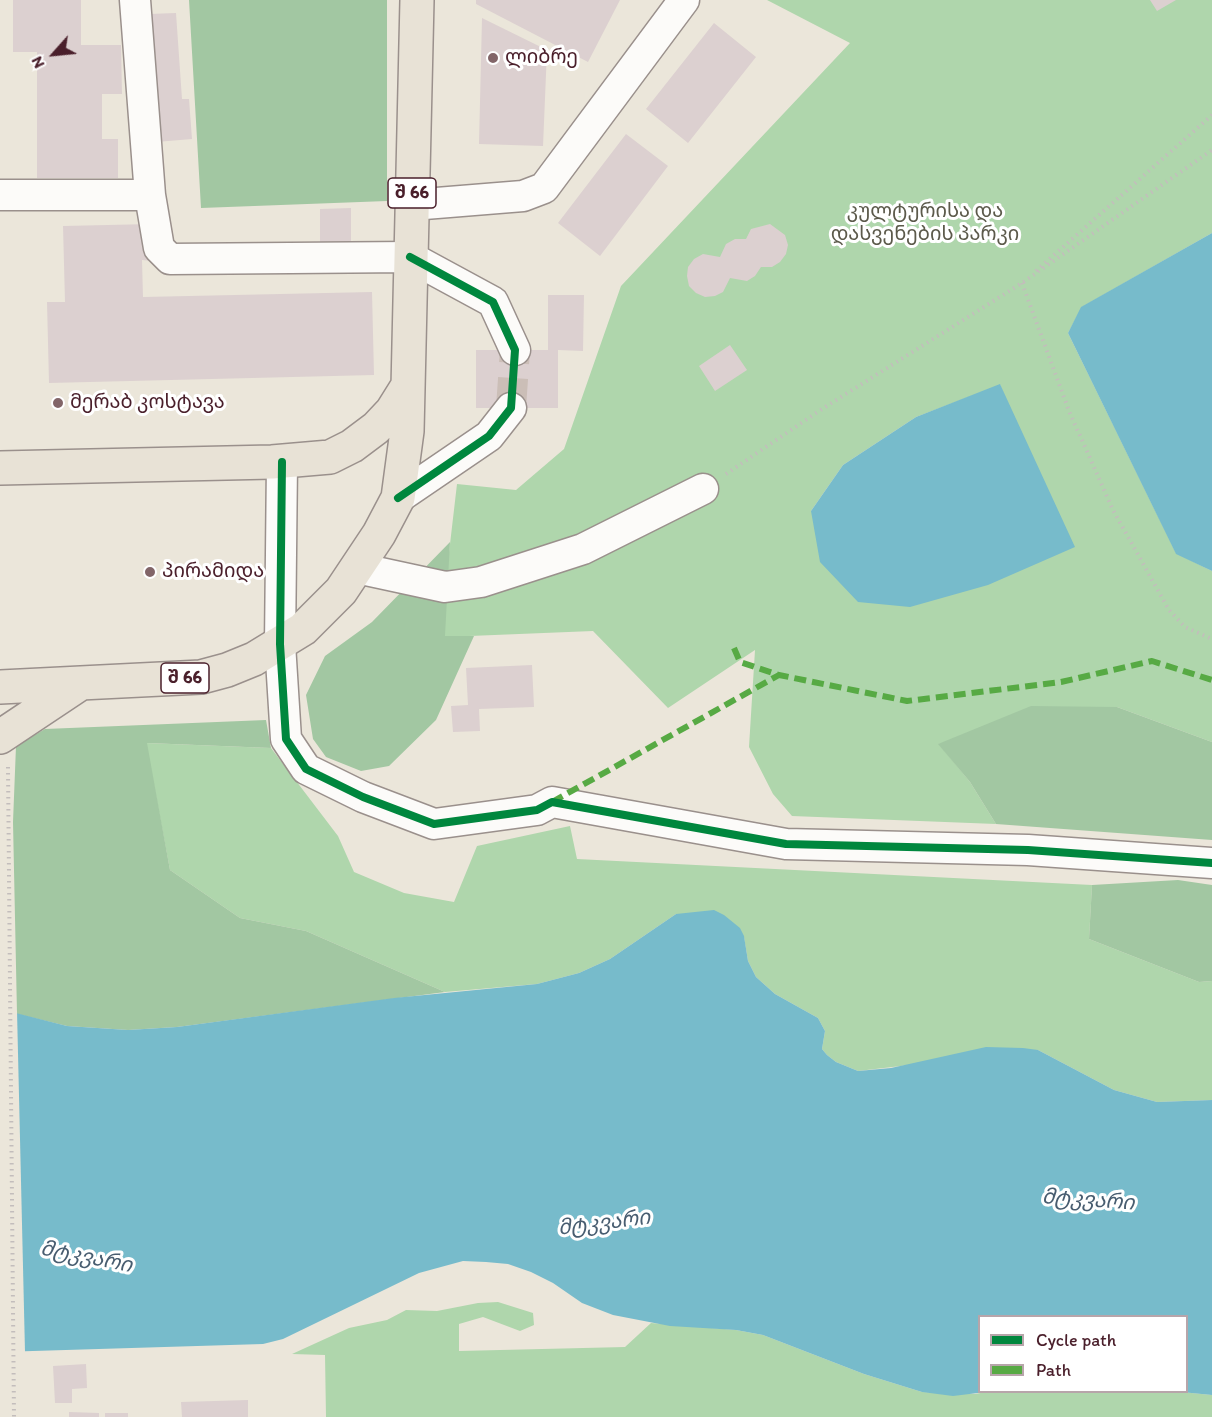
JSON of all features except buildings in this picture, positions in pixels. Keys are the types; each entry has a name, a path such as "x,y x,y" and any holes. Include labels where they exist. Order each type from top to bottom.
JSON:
{"main road":[{"name":"შ 66","path":"0,687 201,677 254,659 280,644 323,610 357,568 379,534 398,498 406,450 417,0"},
{"path":"0,468 282,462 330,457 352,446 384,420 407,387"},
{"path":"8,749 83,682"}],"street":[{"path":"135,0 150,195 159,248 170,259 410,257 493,302 515,350"},
{"path":"412,205 523,196 544,188 684,0"},
{"path":"0,195 150,195"},
{"path":"398,498 489,436 511,408"},
{"path":"282,462 280,644 286,739 306,769 363,797 434,824 537,810 552,802 786,844 1028,850 1212,863"},
{"path":"357,568 445,587 481,582 583,549 703,489"}],"path":[{"path":"1022,283 1212,115"},
{"path":"703,489 822,409 1022,283 1212,150"},
{"path":"1022,283 1069,411 1113,510 1169,610 1185,627 1212,639"},
{"path":"8,749 16,1352 14,1417"}],"green space":[{"path":"189,0 387,0 387,201 201,208"},
{"name":"კულტურისა და დასვენების პარკი","path":"767,0 1212,0 1212,233 1082,307 1068,333 1176,553 1212,571 1212,742 1117,707 939,744 970,782 996,824 792,816 773,794 749,747 755,650 668,708 593,631 445,637 445,587 457,484 516,490 564,449 621,286 850,43","holes":["1000,385 1032,460 811,511 843,465 916,417"]},
{"path":"450,542 445,636 474,636 436,720 389,766 361,771 326,757 313,739 306,695 325,656 372,622"},
{"path":"1031,706 1117,707 1212,742 1212,840 996,824 970,782 938,744"},
{"path":"266,720 271,748 147,743 170,870 240,918 306,931 445,992 177,1027 128,1030 67,1026 17,1014 13,822 16,746 45,729"},
{"path":"146,743 271,748 338,836 354,872 404,893 454,902 477,846 570,826 577,859 1092,885 1089,939 1199,982 1212,981 1212,1100 1157,1102 1114,1090 1038,1050 858,1071 836,1062 822,1049 825,1031 818,1018 775,994 756,977 748,961 744,937 676,914 610,959 579,973 537,984 445,992 306,931 240,918 170,870"},
{"path":"1178,880 1212,885 1212,981 1199,982 1089,939 1092,885"},
{"path":"498,1302 533,1313 534,1325 520,1331 483,1317 459,1324 459,1351 625,1347 651,1323 736,1330 763,1335 864,1374 922,1392 975,1394 1188,1393 1212,1395 1212,1417 326,1417 325,1355 292,1354 349,1328 387,1320 406,1310 437,1311 478,1303"}],"water":[{"path":"1212,233 1212,571 1176,554 1068,333 1081,307"},
{"path":"1000,384 1075,547 988,585 910,607 858,602 820,562 811,511 843,465 916,417"},
{"name":"მტკვარი","path":"714,910 740,928 744,936 748,961 756,977 775,994 818,1018 825,1031 822,1049 836,1062 858,1071 891,1068 986,1047 1023,1048 1038,1050 1114,1090 1157,1102 1212,1100 1212,1395 1188,1393 1188,1315 978,1315 978,1393 953,1396 922,1392 864,1374 763,1335 736,1330 670,1326 613,1315 582,1303 553,1283 531,1272 508,1264 463,1261 419,1273 283,1339 263,1344 0,1352 0,1009 67,1026 128,1030 177,1027 394,998 537,984 579,973 610,959 676,914"}],"pier":[{"path":"0,1006 17,1011 25,1352 0,1352"}],"tunnel":[{"path":"511,408 515,350"}],"marked path":[{"path":"734,648 740,662 779,675 907,701 1061,682 1152,661 1212,680"},
{"path":"552,802 779,675"}],"cycle path":[{"path":"398,498 489,436 511,408 515,350 493,302 410,257"},
{"path":"282,462 280,644 286,739 306,769 363,797 434,824 537,810 552,802 786,844 1028,850 1212,863"}],"place":[{"name":"ლიბრე","path":"493,58"},
{"name":"მერაბ კოსტავა","path":"58,403"},
{"name":"პირამიდა","path":"150,572"}]}
